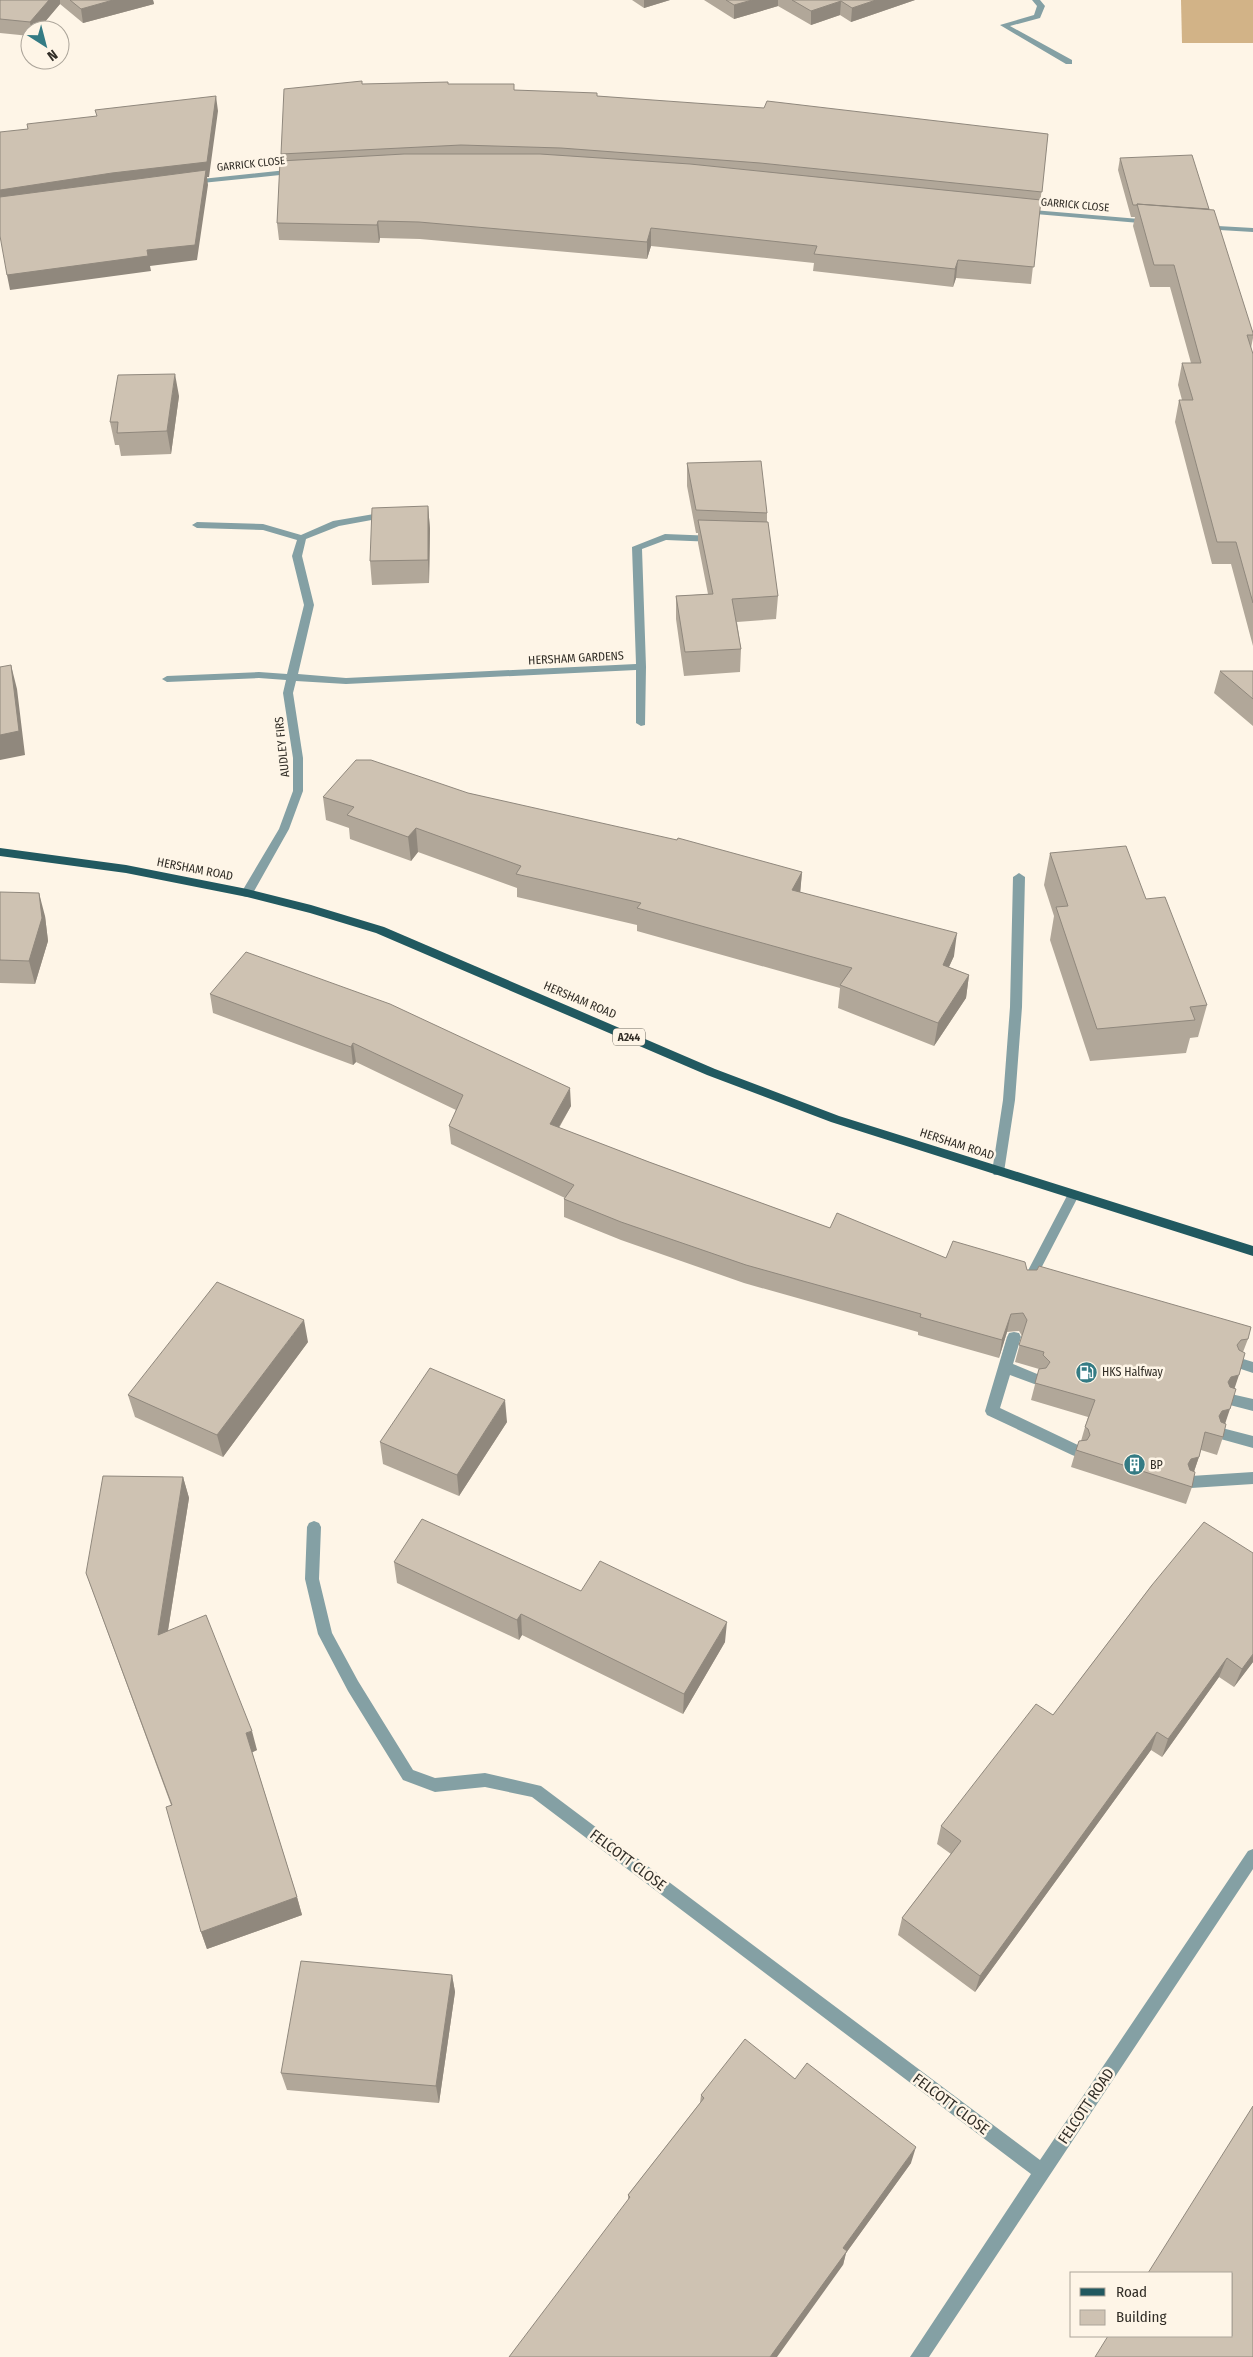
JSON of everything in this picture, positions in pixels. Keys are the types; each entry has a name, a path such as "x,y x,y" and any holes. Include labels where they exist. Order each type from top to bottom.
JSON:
{"main road":[{"name":"HERSHAM ROAD","path":"0,852 126,869 247,893 311,909 380,930 711,1072 835,1119 1253,1251"}],"street":[{"path":"1036,0 1041,6 1037,16 1004,25 1068,62"},
{"name":"GARRICK CLOSE","path":"186,183 308,171"},
{"name":"GARRICK CLOSE","path":"1017,211 1161,223"},
{"path":"1197,226 1253,230"},
{"path":"197,525 262,527 302,538 320,527 344,520 374,517"},
{"name":"HERSHAM GARDENS","path":"291,677 346,681 641,667 637,547 665,537 728,540"},
{"name":"AUDLEY FIRS","path":"247,893 284,829 298,792 298,758 288,693 310,605 297,556 302,538"},
{"path":"640,723 641,667"},
{"path":"167,679 259,675 291,677"},
{"path":"998,1172 1009,1100 1016,1007 1019,877"},
{"path":"1028,1282 1073,1195"},
{"path":"1014,1337 992,1411 1077,1451"},
{"path":"1005,1367 1037,1380"},
{"path":"1231,1400 1253,1405"},
{"path":"1222,1434 1253,1442"},
{"path":"1191,1482 1253,1478"},
{"name":"FELCOTT CLOSE","path":"314,1527 312,1579 325,1634 353,1686 408,1775 435,1785 485,1780 536,1791 1042,2172"},
{"name":"FELCOTT ROAD","path":"919,2357 1253,1856"}],"shaded area":[{"path":"1181,0 1253,0 1253,43 1182,43"}],"building":[{"path":"0,0 49,0 32,20 0,19"},
{"path":"70,0 113,0 81,9"},
{"path":"726,0 752,0 734,5"},
{"path":"792,0 876,0 852,8 841,1 811,11"},
{"path":"362,81 362,84 448,82 448,84 514,84 514,90 597,93 597,96 764,108 767,101 1048,134 1042,192 760,163 561,148 461,145 281,154 284,89"},
{"path":"216,96 207,162 112,173 0,190 0,132 28,129 27,124 97,116 95,110"},
{"path":"404,154 540,154 690,164 1041,200 1034,267 958,260 955,269 814,254 817,246 651,228 647,242 419,222 378,221 377,225 277,223 280,161"},
{"path":"1192,155 1209,209 1133,205 1120,158"},
{"path":"206,170 195,245 147,250 148,256 7,275 0,236 0,197"},
{"path":"1137,204 1214,210 1253,333 1253,335 1247,335 1253,354 1253,603 1236,542 1217,542 1179,400 1193,400 1182,363 1201,363 1174,265 1154,265"},
{"path":"175,374 167,431 117,433 118,422 110,422 118,375"},
{"path":"761,461 767,513 696,510 687,463"},
{"path":"428,506 428,560 370,561 372,508"},
{"path":"698,520 768,522 778,596 732,599 741,649 685,652 676,596 713,594"},
{"path":"11,665 19,731 0,735 0,667"},
{"path":"1220,671 1253,671 1253,699"},
{"path":"356,760 371,760 468,793 677,840 678,838 802,872 792,890 957,933 943,965 969,975 938,1023 840,985 852,968 637,908 641,903 516,874 521,866 416,828 408,837 347,815 354,807 323,797"},
{"path":"1126,846 1146,899 1165,897 1207,1005 1190,1007 1195,1020 1097,1029 1056,907 1068,906 1050,853"},
{"path":"0,892 39,893 42,918 29,961 0,960"},
{"path":"246,952 390,1004 570,1088 550,1124 649,1162 830,1228 837,1213 946,1258 953,1241 1025,1262 1027,1270 1037,1270 1039,1266 1251,1327 1248,1339 1241,1340 1237,1345 1239,1350 1245,1353 1239,1375 1231,1377 1228,1382 1230,1387 1236,1389 1230,1409 1222,1411 1219,1416 1221,1422 1226,1424 1223,1437 1205,1432 1199,1457 1191,1459 1188,1464 1190,1470 1195,1472 1192,1487 1076,1450 1079,1441 1087,1440 1090,1435 1085,1427 1095,1400 1035,1383 1039,1369 1046,1368 1050,1362 1043,1355 1044,1352 1019,1345 1027,1320 1023,1313 1011,1314 1002,1340 920,1317 921,1314 746,1265 621,1222 564,1199 574,1185 449,1126 463,1095 353,1043 351,1047 210,994"},
{"path":"217,1282 304,1320 217,1435 128,1395"},
{"path":"430,1368 505,1400 457,1475 380,1442"},
{"path":"103,1476 183,1477 158,1635 206,1615 252,1731 246,1733 297,1897 201,1932 166,1807 172,1805 86,1573"},
{"path":"422,1519 581,1591 600,1561 727,1622 684,1694 521,1614 517,1620 394,1562"},
{"path":"1204,1522 1253,1553 1253,1654 1242,1669 1227,1658 1168,1739 1157,1732 980,1976 902,1918 961,1841 941,1826 1036,1704 1053,1715 1152,1585"},
{"path":"301,1961 452,1975 436,2086 281,2073"},
{"path":"745,2039 795,2079 807,2063 916,2147 843,2248 847,2251 770,2357 509,2357 630,2197 628,2195 704,2098 701,2095"},
{"path":"1253,2106 1253,2357 1095,2357 1107,2337 1233,2337 1233,2272 1149,2272"}],"place":[{"name":"HKS Halfway","path":"1086,1372"},
{"name":"BP","path":"1134,1465"}]}
